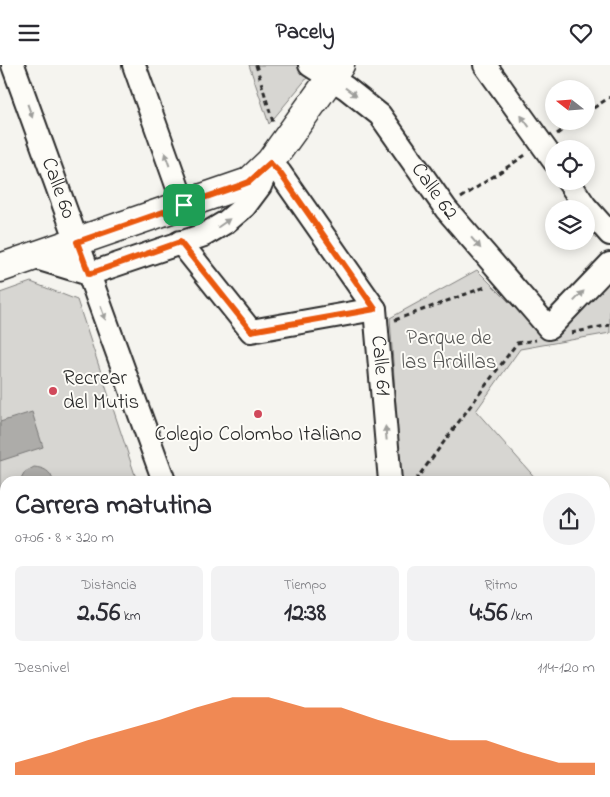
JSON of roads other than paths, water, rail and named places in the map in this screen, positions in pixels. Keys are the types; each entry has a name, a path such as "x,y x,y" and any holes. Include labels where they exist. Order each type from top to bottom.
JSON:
{"main road":[{"path":"0,268 249,182 276,155 327,69"}],"street":[{"name":"Calle 60","path":"13,65 162,476"},
{"path":"134,65 184,205"},
{"path":"485,65 545,148"},
{"name":"Calle 62","path":"327,69 346,88 380,115 446,209 553,333 610,264"},
{"path":"33,257 89,274 204,235 226,223 245,206 260,186 276,155"},
{"name":"Calle 61","path":"276,155 280,173 376,318 390,476"},
{"path":"574,190 610,234"},
{"path":"180,242 251,331 376,318"}],"place":[{"name":"Recrear del Mutis","path":"53,391"},
{"name":"Colegio Colombo Italiano","path":"258,414"}],"park label":[{"name":"Parque de las Ardillas","path":"449,351"}]}
